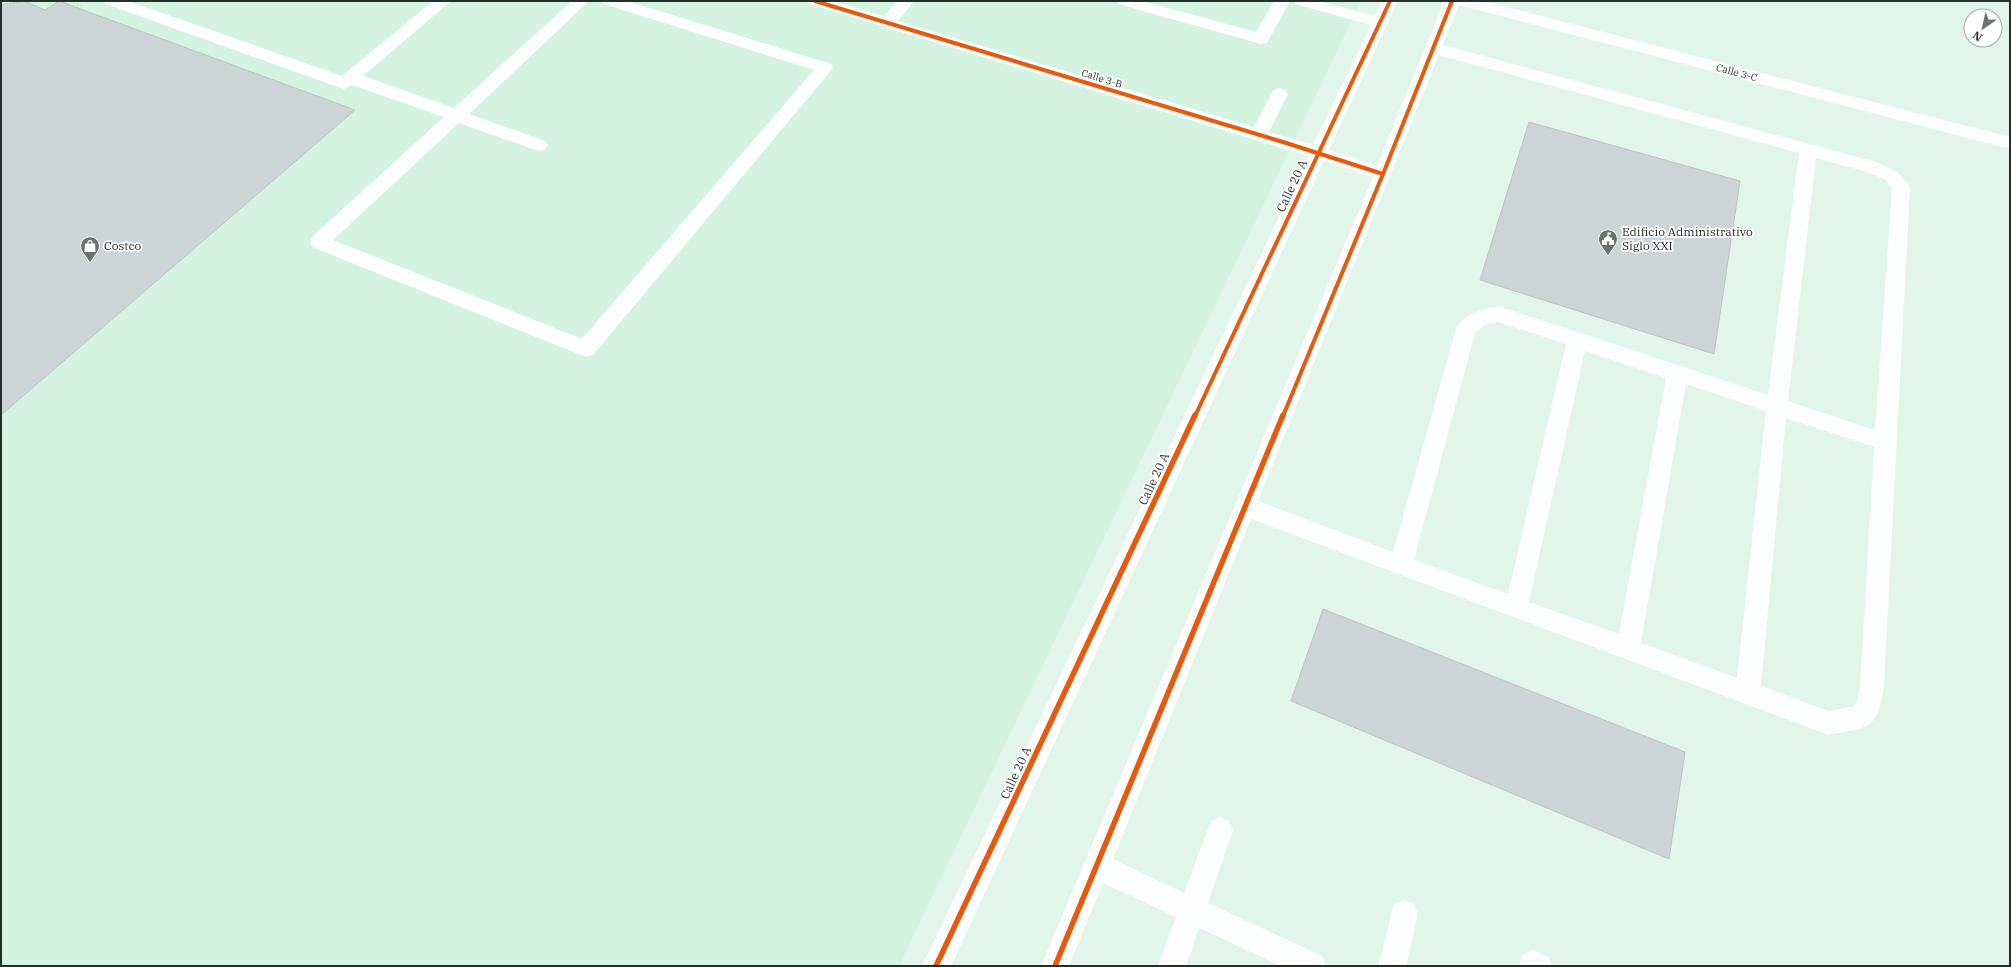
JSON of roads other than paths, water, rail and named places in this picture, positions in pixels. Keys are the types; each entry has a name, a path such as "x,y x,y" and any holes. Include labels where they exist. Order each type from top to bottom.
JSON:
{"street":[{"path":"112,1 344,84 443,1"},
{"path":"581,1 319,242 586,349 825,68 610,1"},
{"name":"Calle 3-B","path":"815,1 1319,153 1382,174"},
{"path":"887,23 906,1"},
{"path":"1124,1 1261,39 1282,1"},
{"path":"1301,1 1380,22"},
{"name":"Calle 20 A","path":"936,966 1390,1"},
{"path":"1055,966 1246,506 1452,1"},
{"name":"Calle 3-C","path":"1464,1 2010,143"},
{"path":"1246,506 1294,526 1829,723 1861,718 1869,707 1872,686 1884,442 1901,188 1891,175 1870,166 1433,48"},
{"path":"350,78 539,145"},
{"path":"1259,135 1279,94"},
{"path":"1748,693 1777,406 1808,149"},
{"path":"1401,565 1466,329 1478,319 1498,314 1884,442"},
{"path":"1516,608 1577,340"},
{"path":"1628,649 1677,374"},
{"path":"1172,966 1220,830"},
{"path":"1097,866 1312,966"},
{"path":"1392,966 1404,914"},
{"path":"1533,966 1533,964 1538,966"}],"place":[{"name":"Edificio Administrativo Siglo XXI","path":"1608,256"},
{"name":"Costco","path":"90,263"}]}
